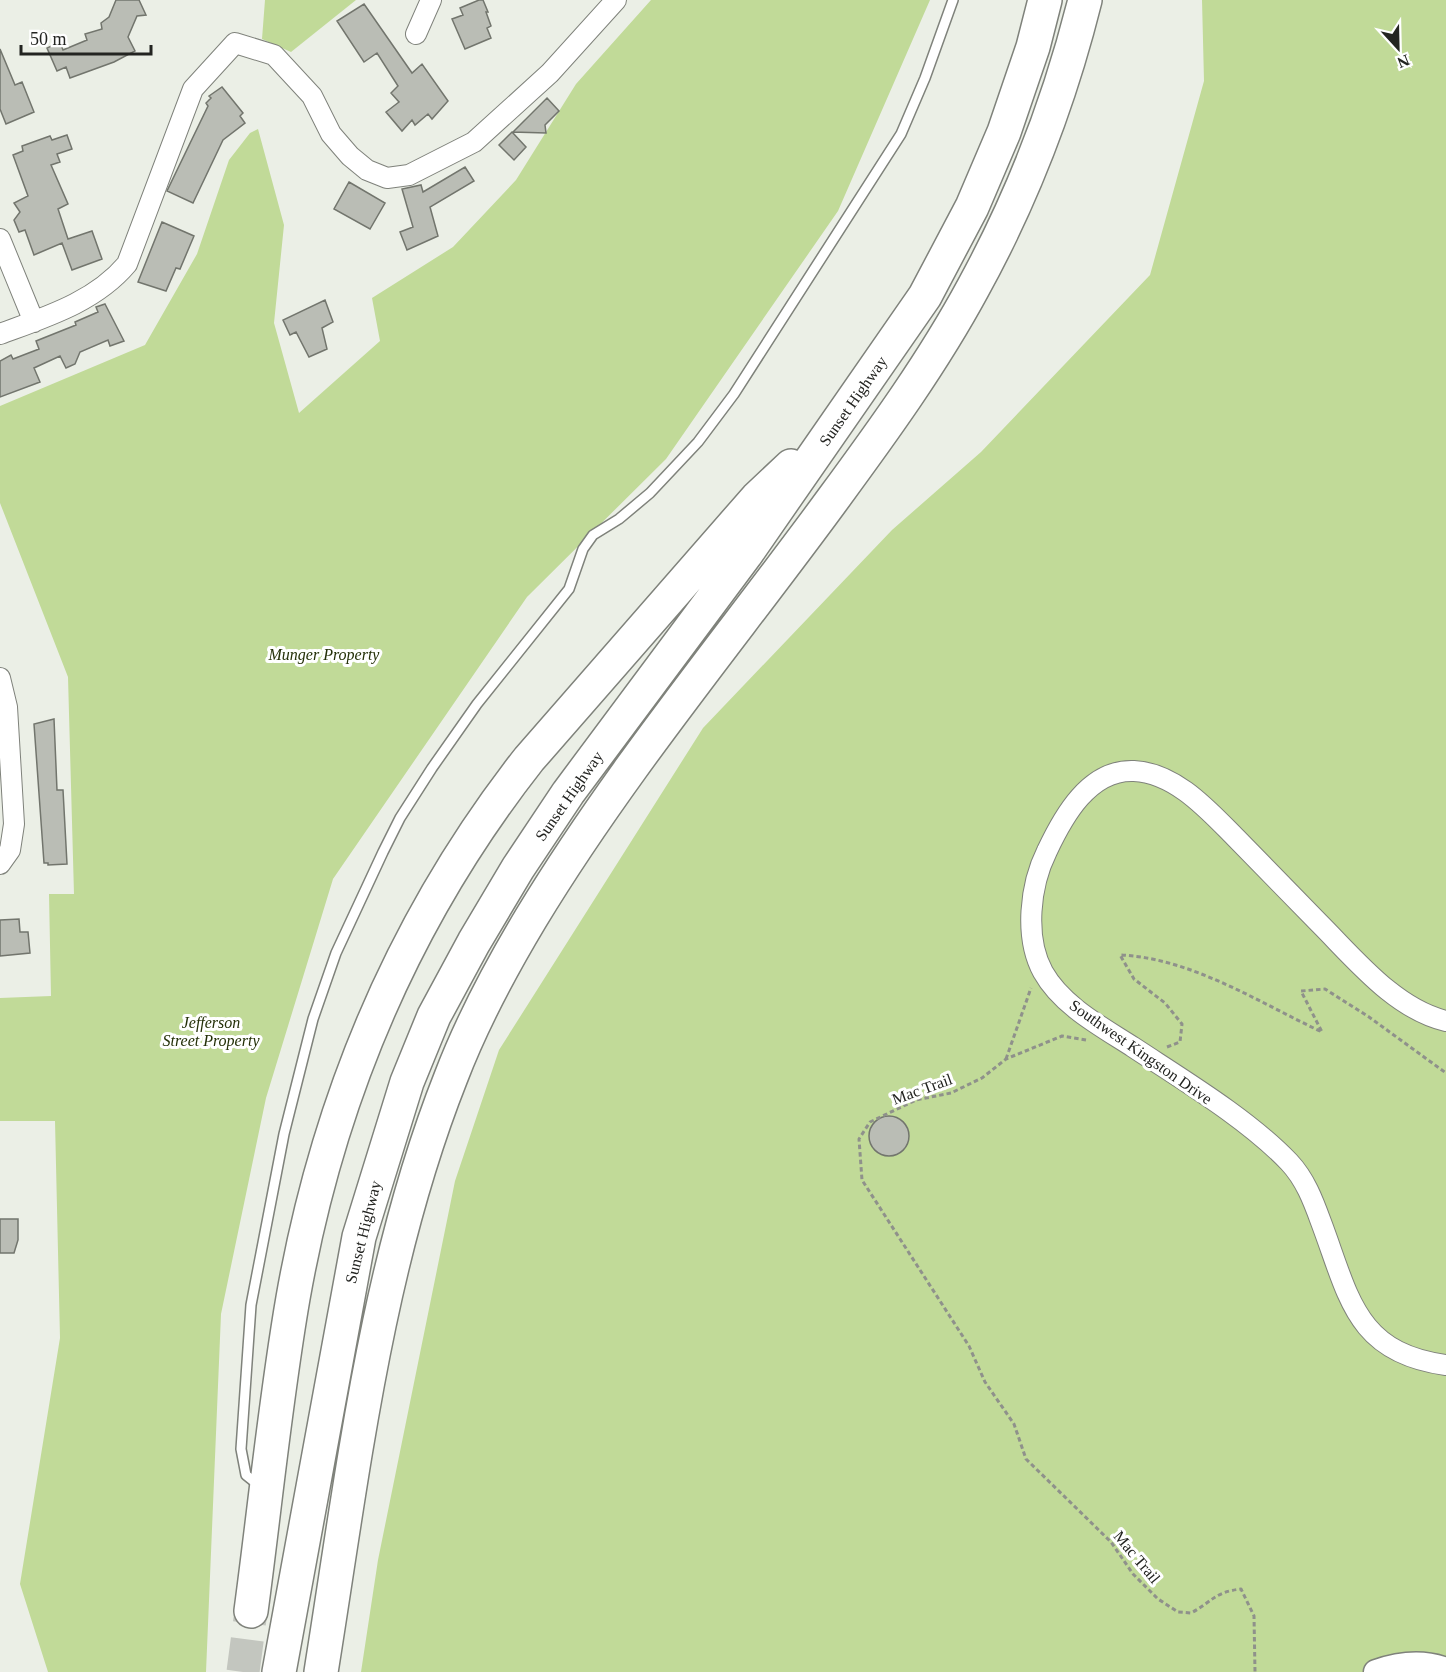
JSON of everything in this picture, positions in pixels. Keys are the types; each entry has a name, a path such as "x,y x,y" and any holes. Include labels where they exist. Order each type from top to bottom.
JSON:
{"highway":[{"name":"Sunset Highway","path":"279,1672 359,1237 407,1082 434,1016 501,896 568,793 746,554 925,296 949,254 1004,132 1031,55 1045,0"},
{"path":"321,1672 370,1373 398,1240 434,1123 475,1022 531,918 584,838 870,450 923,372 968,298 1006,223 1046,132 1074,46 1085,0"},
{"path":"251,1611 293,1298 321,1172 356,1064 406,948 464,850 529,759 757,498 787,468 813,459"}],"street":[{"path":"416,34 431,0"},
{"path":"0,334 34,322 92,296 112,282 127,264 193,89 235,42 274,55 312,96 330,134 350,156 366,170 387,178 409,175 474,142 550,73 616,0"},
{"path":"0,239 34,322"},
{"path":"0,678 7,707 14,824 10,850 0,864"},
{"name":"Southwest Kingston Drive","path":"1446,1021 1423,1013 1395,994 1354,958 1209,811 1178,787 1146,773 1121,773 1103,780 1076,801 1059,825 1044,858 1031,919 1034,947 1042,971 1059,993 1080,1011 1264,1138 1290,1163 1313,1200 1350,1301 1374,1337 1403,1354 1423,1362 1446,1365"},
{"path":"1376,1672 1395,1666 1417,1664 1446,1670"}],"lane":[{"path":"267,1490 252,1482 246,1475 242,1449 251,1305 284,1134 313,1019 336,953 400,818 477,704 569,589 583,549 593,535 619,519 650,493 698,442 786,316 828,244 901,134 925,78 953,0"}],"path":[{"path":"1143,1054 1180,1042 1182,1024 1166,1003 1134,979 1120,955 1149,956 1186,969 1322,1032 1302,991 1325,989 1446,1073"},
{"path":"1006,1059 1027,995 1042,971"},
{"name":"Mac Trail","path":"1093,1043 1074,1036 1062,1036 1006,1059 982,1078 951,1093 916,1100 870,1122 859,1139 862,1180 969,1346 985,1382 1014,1424 1026,1459 1111,1542 1133,1574 1165,1606 1191,1613 1205,1606 1214,1595 1241,1589 1254,1616 1255,1672"}],"green space":[{"path":"265,0 356,0 291,52 262,39"},
{"path":"651,0 930,0 838,211 666,459 527,597 333,879 266,1098 221,1314 206,1672 48,1672 20,1584 60,1338 55,1121 0,1121 0,998 51,996 49,894 74,894 68,677 0,503 0,406 145,345 197,254 229,160 250,133 258,129 284,225 274,323 299,413 380,341 372,298 453,247 516,180 576,84"},
{"path":"1202,0 1446,0 1446,1672 361,1672 378,1560 455,1181 499,1050 703,728 892,530 981,452 1150,275 1204,81"}],"building":[{"path":"116,0 139,0 146,15 137,16 128,37 135,51 114,62 70,78 66,67 57,71 47,48 60,42 63,50 87,40 85,34 102,29 101,23 109,17"},
{"path":"483,0 488,12 486,12 491,26 487,28 491,38 465,49 452,19 463,15 460,8"},
{"path":"364,4 412,73 422,64 448,101 432,119 428,114 415,125 412,120 402,131 386,112 399,102 391,93 398,86 377,53 364,62 337,21"},
{"path":"0,49 15,85 22,82 34,112 6,124 0,109"},
{"path":"222,87 243,113 240,116 245,123 223,140 193,203 167,191 208,106 206,103 211,98 209,96"},
{"path":"547,98 559,111 545,125 546,133 513,132"},
{"path":"512,132 526,147 514,160 499,145"},
{"path":"67,135 72,149 57,154 60,162 51,165 68,204 58,209 68,239 92,231 102,259 72,270 62,243 34,255 25,230 19,232 14,220 20,212 14,203 28,196 13,155 23,151 22,146 50,136 52,140"},
{"path":"465,167 474,181 430,207 438,236 407,250 400,232 413,227 402,189 421,185 423,192"},
{"path":"349,182 385,203 370,229 334,209"},
{"path":"162,222 194,236 180,269 176,268 166,291 138,282"},
{"path":"325,300 333,322 322,328 327,349 309,357 296,332 290,335 283,320"},
{"path":"105,304 124,341 110,346 108,340 80,352 75,364 66,368 60,356 34,368 40,382 0,397 0,361 11,355 13,359 39,349 36,341 76,325 75,322 98,312 96,307"},
{"path":"54,719 57,790 63,790 67,864 48,865 44,863 34,724"},
{"path":"19,919 20,932 28,932 30,953 0,956 0,920"},
{"path":"889,1116 897,1117 903,1122 908,1128 908,1144 903,1150 897,1155 889,1156 881,1155 875,1150 870,1144 869,1136 870,1128 875,1122 881,1117"},
{"path":"0,1219 18,1219 18,1240 14,1253 0,1253"}],"tunnel":[{"path":"243,1672 251,1611"}],"park label":[{"name":"Munger Property","path":"324,654"},
{"name":"Jefferson Street Property","path":"211,1031"}]}
